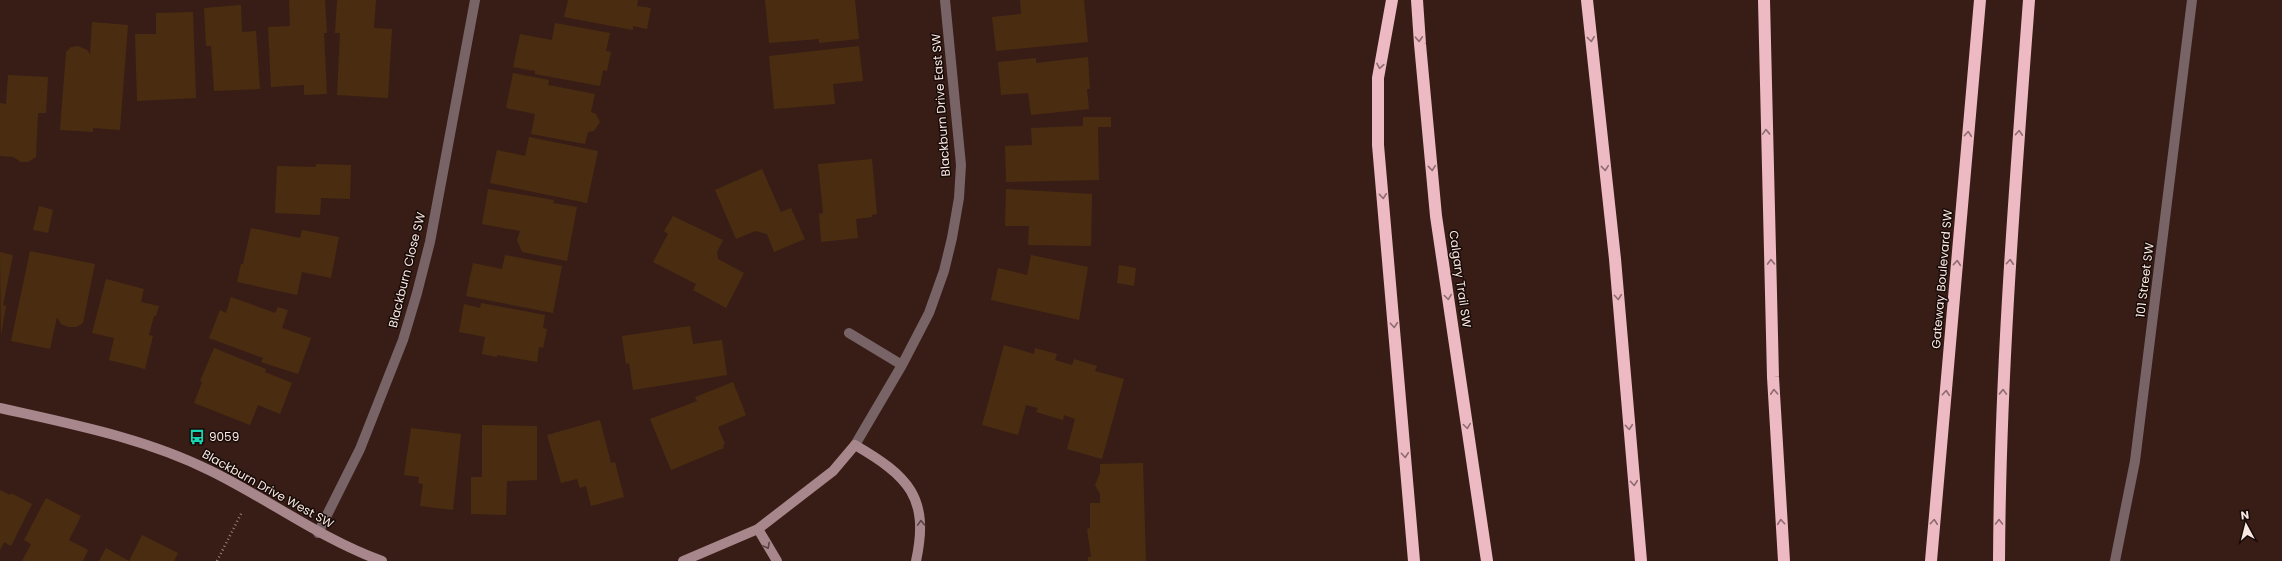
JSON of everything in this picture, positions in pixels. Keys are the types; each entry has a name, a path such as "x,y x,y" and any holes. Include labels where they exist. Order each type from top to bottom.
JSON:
{"highway":[{"path":"1392,0 1378,78 1378,145 1414,561"},
{"name":"Calgary Trail SW","path":"1417,0 1436,216 1487,561"},
{"path":"1587,0 1615,259 1641,561"},
{"path":"1764,0 1773,376 1784,561"},
{"name":"Gateway Boulevard SW","path":"1931,561 1980,0"},
{"path":"1999,561 1999,485 2006,311 2029,0"}],"street":[{"name":"Blackburn Close SW","path":"318,533 360,449 403,340 417,294 430,242 475,0"},
{"name":"Blackburn Drive East SW","path":"683,561 758,529 833,471 855,445 902,365 929,313 944,271 959,198 961,166 945,0"},
{"name":"101 Street SW","path":"2115,561 2135,461 2192,0"},
{"path":"849,334 902,365"},
{"name":"Blackburn Drive West SW","path":"0,408 79,425 173,454 211,470 318,533 356,552 382,561"},
{"path":"855,445 886,463 912,491 921,518 921,540 916,561"},
{"path":"758,529 777,561"}],"path":[{"path":"217,561 252,493"}],"building":[{"path":"289,0 325,0 327,33 324,33 327,94 304,95 304,85 271,87 268,27 290,26"},
{"path":"337,0 376,0 374,28 392,29 388,98 337,95 340,33 335,33"},
{"path":"568,0 638,0 637,6 651,8 647,29 633,26 633,30 564,17"},
{"path":"765,0 855,0 859,39 819,43 819,39 769,43"},
{"path":"1020,0 1084,0 1088,42 996,51 992,17 1021,14"},
{"path":"241,5 242,32 256,31 260,89 214,91 211,46 206,46 204,8"},
{"path":"193,12 196,98 137,101 135,34 156,34 156,13"},
{"path":"92,22 128,25 120,130 93,128 93,132 60,130 66,52 71,47 78,46 87,50 90,54"},
{"path":"555,23 610,33 606,51 611,52 607,71 603,70 600,86 535,74 535,71 513,67 520,34 552,40"},
{"path":"859,46 863,81 833,84 835,104 774,109 769,56"},
{"path":"1088,57 1090,89 1087,89 1089,109 1031,115 1028,93 1001,95 998,62 1036,58 1036,63"},
{"path":"513,73 549,80 548,85 595,94 591,112 596,114 600,122 594,131 588,132 585,144 531,134 535,114 506,108"},
{"path":"8,75 48,77 46,113 38,113 36,157 28,162 21,162 13,157 0,156 0,103 6,104"},
{"path":"1083,117 1111,117 1111,127 1098,127 1099,180 1006,182 1005,146 1032,145 1031,128 1083,126"},
{"path":"529,137 598,151 587,203 490,183 497,150 525,156"},
{"path":"872,159 877,214 872,215 872,217 856,219 858,238 821,242 819,214 823,213 818,164"},
{"path":"316,164 351,165 350,199 321,198 320,215 275,213 277,166 316,167"},
{"path":"762,169 781,212 791,208 805,239 774,252 767,234 755,231 736,239 715,190"},
{"path":"488,189 554,200 553,203 577,207 567,261 522,252 517,240 520,231 482,224"},
{"path":"1006,189 1092,194 1091,246 1028,245 1029,226 1005,226"},
{"path":"39,206 53,210 48,233 33,230"},
{"path":"673,216 723,240 717,252 718,259 744,273 726,308 693,290 696,284 653,262 668,234 664,231"},
{"path":"251,228 300,238 302,230 339,237 331,278 302,272 297,295 237,282 241,264 243,264"},
{"path":"30,251 95,264 83,323 76,327 68,327 61,324 57,317 50,349 11,341"},
{"path":"0,252 13,255 3,305 6,306 1,335"},
{"path":"505,255 562,266 553,313 466,296 473,263 502,269"},
{"path":"1031,255 1088,267 1079,320 991,300 998,268 1027,275"},
{"path":"1119,265 1136,268 1134,286 1117,283"},
{"path":"106,279 144,289 141,302 159,306 156,316 154,316 149,335 153,336 145,369 109,360 114,338 92,333"},
{"path":"231,297 275,313 278,307 288,310 282,328 311,338 298,374 261,362 263,358 209,338 220,310 226,313"},
{"path":"481,303 545,315 543,328 547,329 543,348 539,347 537,362 482,354 485,337 459,332 464,304 480,308"},
{"path":"690,326 693,344 722,340 727,375 633,390 629,363 626,364 622,336"},
{"path":"1004,345 1034,354 1035,348 1057,354 1055,360 1072,365 1074,359 1097,366 1095,371 1124,379 1102,459 1067,449 1075,419 1064,415 1063,420 1036,412 1038,408 1026,405 1018,435 982,425"},
{"path":"214,348 266,369 265,372 292,383 280,414 258,405 250,425 194,403 202,382 200,381"},
{"path":"733,382 746,415 718,427 725,444 723,445 724,448 671,470 650,419 697,401 695,397"},
{"path":"600,420 611,463 615,462 624,497 591,506 586,486 580,488 577,479 561,483 547,435"},
{"path":"482,425 537,426 537,480 507,481 506,515 471,514 471,477 482,477"},
{"path":"411,428 461,434 453,510 420,506 423,484 418,483 419,477 404,475"},
{"path":"1143,463 1146,561 1088,561 1088,557 1091,557 1087,529 1090,528 1090,503 1100,503 1100,494 1095,485 1100,473 1100,464"},
{"path":"0,490 10,495 11,493 32,504 11,546 4,542 0,550"},
{"path":"46,498 81,516 69,540 88,550 83,561 22,561 31,544 24,540"},
{"path":"142,535 178,553 174,561 129,561"},
{"path":"106,548 129,561 99,561"}],"place":[{"name":"9059","path":"197,437"}]}
